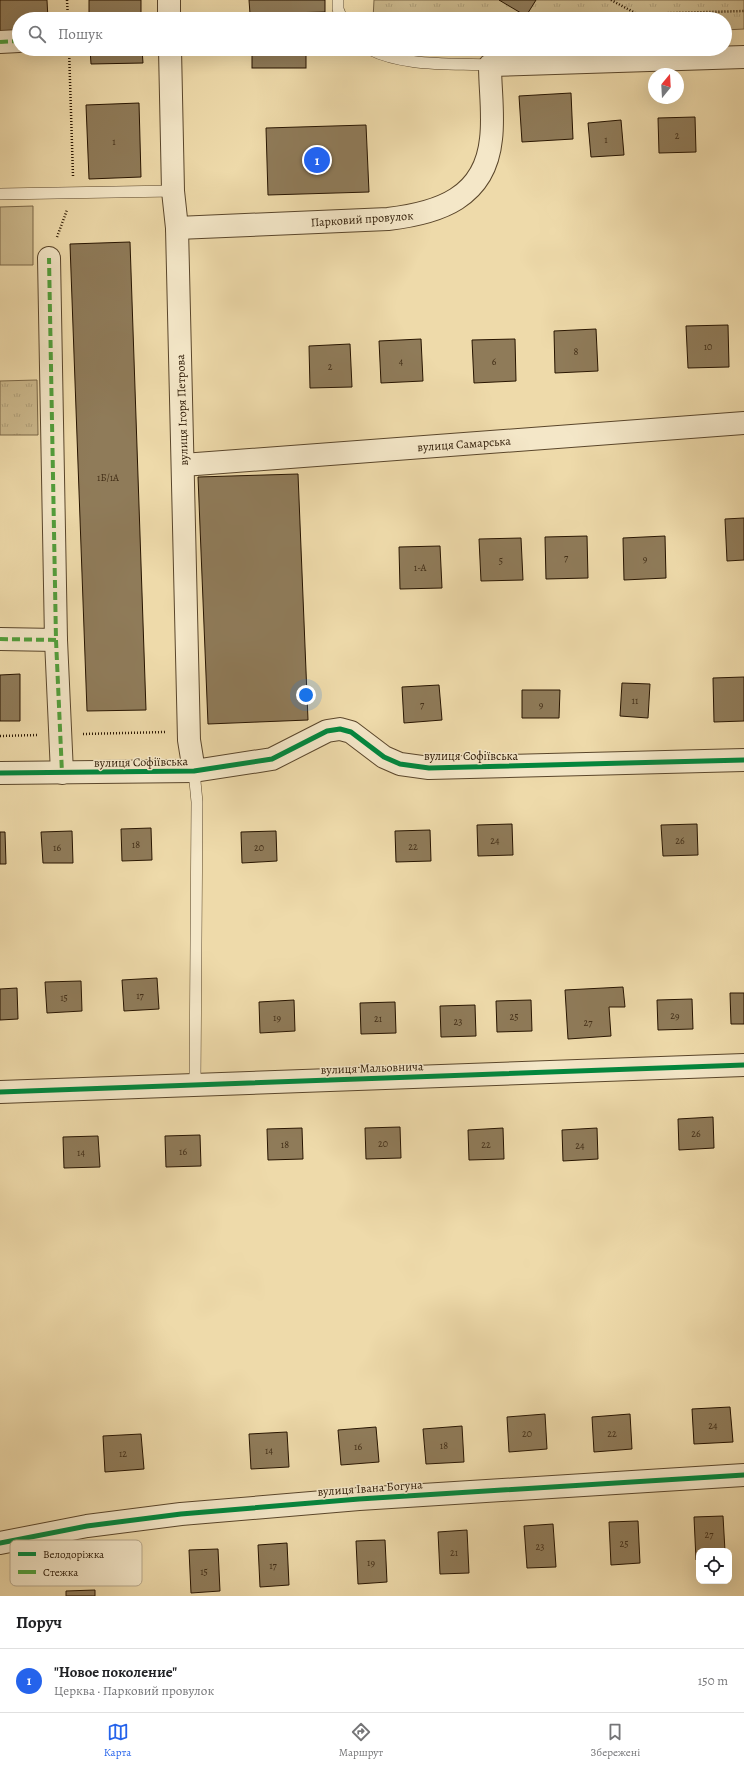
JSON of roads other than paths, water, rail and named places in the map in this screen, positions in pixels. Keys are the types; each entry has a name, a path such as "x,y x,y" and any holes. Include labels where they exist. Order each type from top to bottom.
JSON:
{"street":[{"path":"168,0 169,12"},
{"path":"0,42 12,41"},
{"name":"вулиця Ігоря Петрова","path":"170,56 173,191 177,228 189,740 194,771"},
{"path":"490,65 744,57"},
{"name":"Парковий провулок","path":"177,228 388,219 418,216 443,207 458,199 471,188 488,156 492,139 490,65"},
{"path":"49,258 56,640 62,773"},
{"name":"вулиця Самарська","path":"183,465 744,423"},
{"path":"0,639 56,640"},
{"name":"вулиця Софіївська","path":"0,773 194,771 272,759 326,731 340,729 351,732 384,756 400,764 428,768 744,760"},
{"name":"вулиця Мальовнича","path":"0,1092 744,1065"},
{"name":"вулиця Івана Богуна","path":"15,1540 87,1526 181,1514 359,1498 744,1475"},
{"name":"вулиця Івана Богуна","path":"0,1543 10,1541"}],"lane":[{"path":"338,0 339,12"},
{"path":"384,56 414,61 490,65"},
{"path":"0,194 173,191"},
{"path":"194,771 197,802 195,1084"}],"place":[{"name":"\"Новое поколение\"","path":"317,160"}]}
